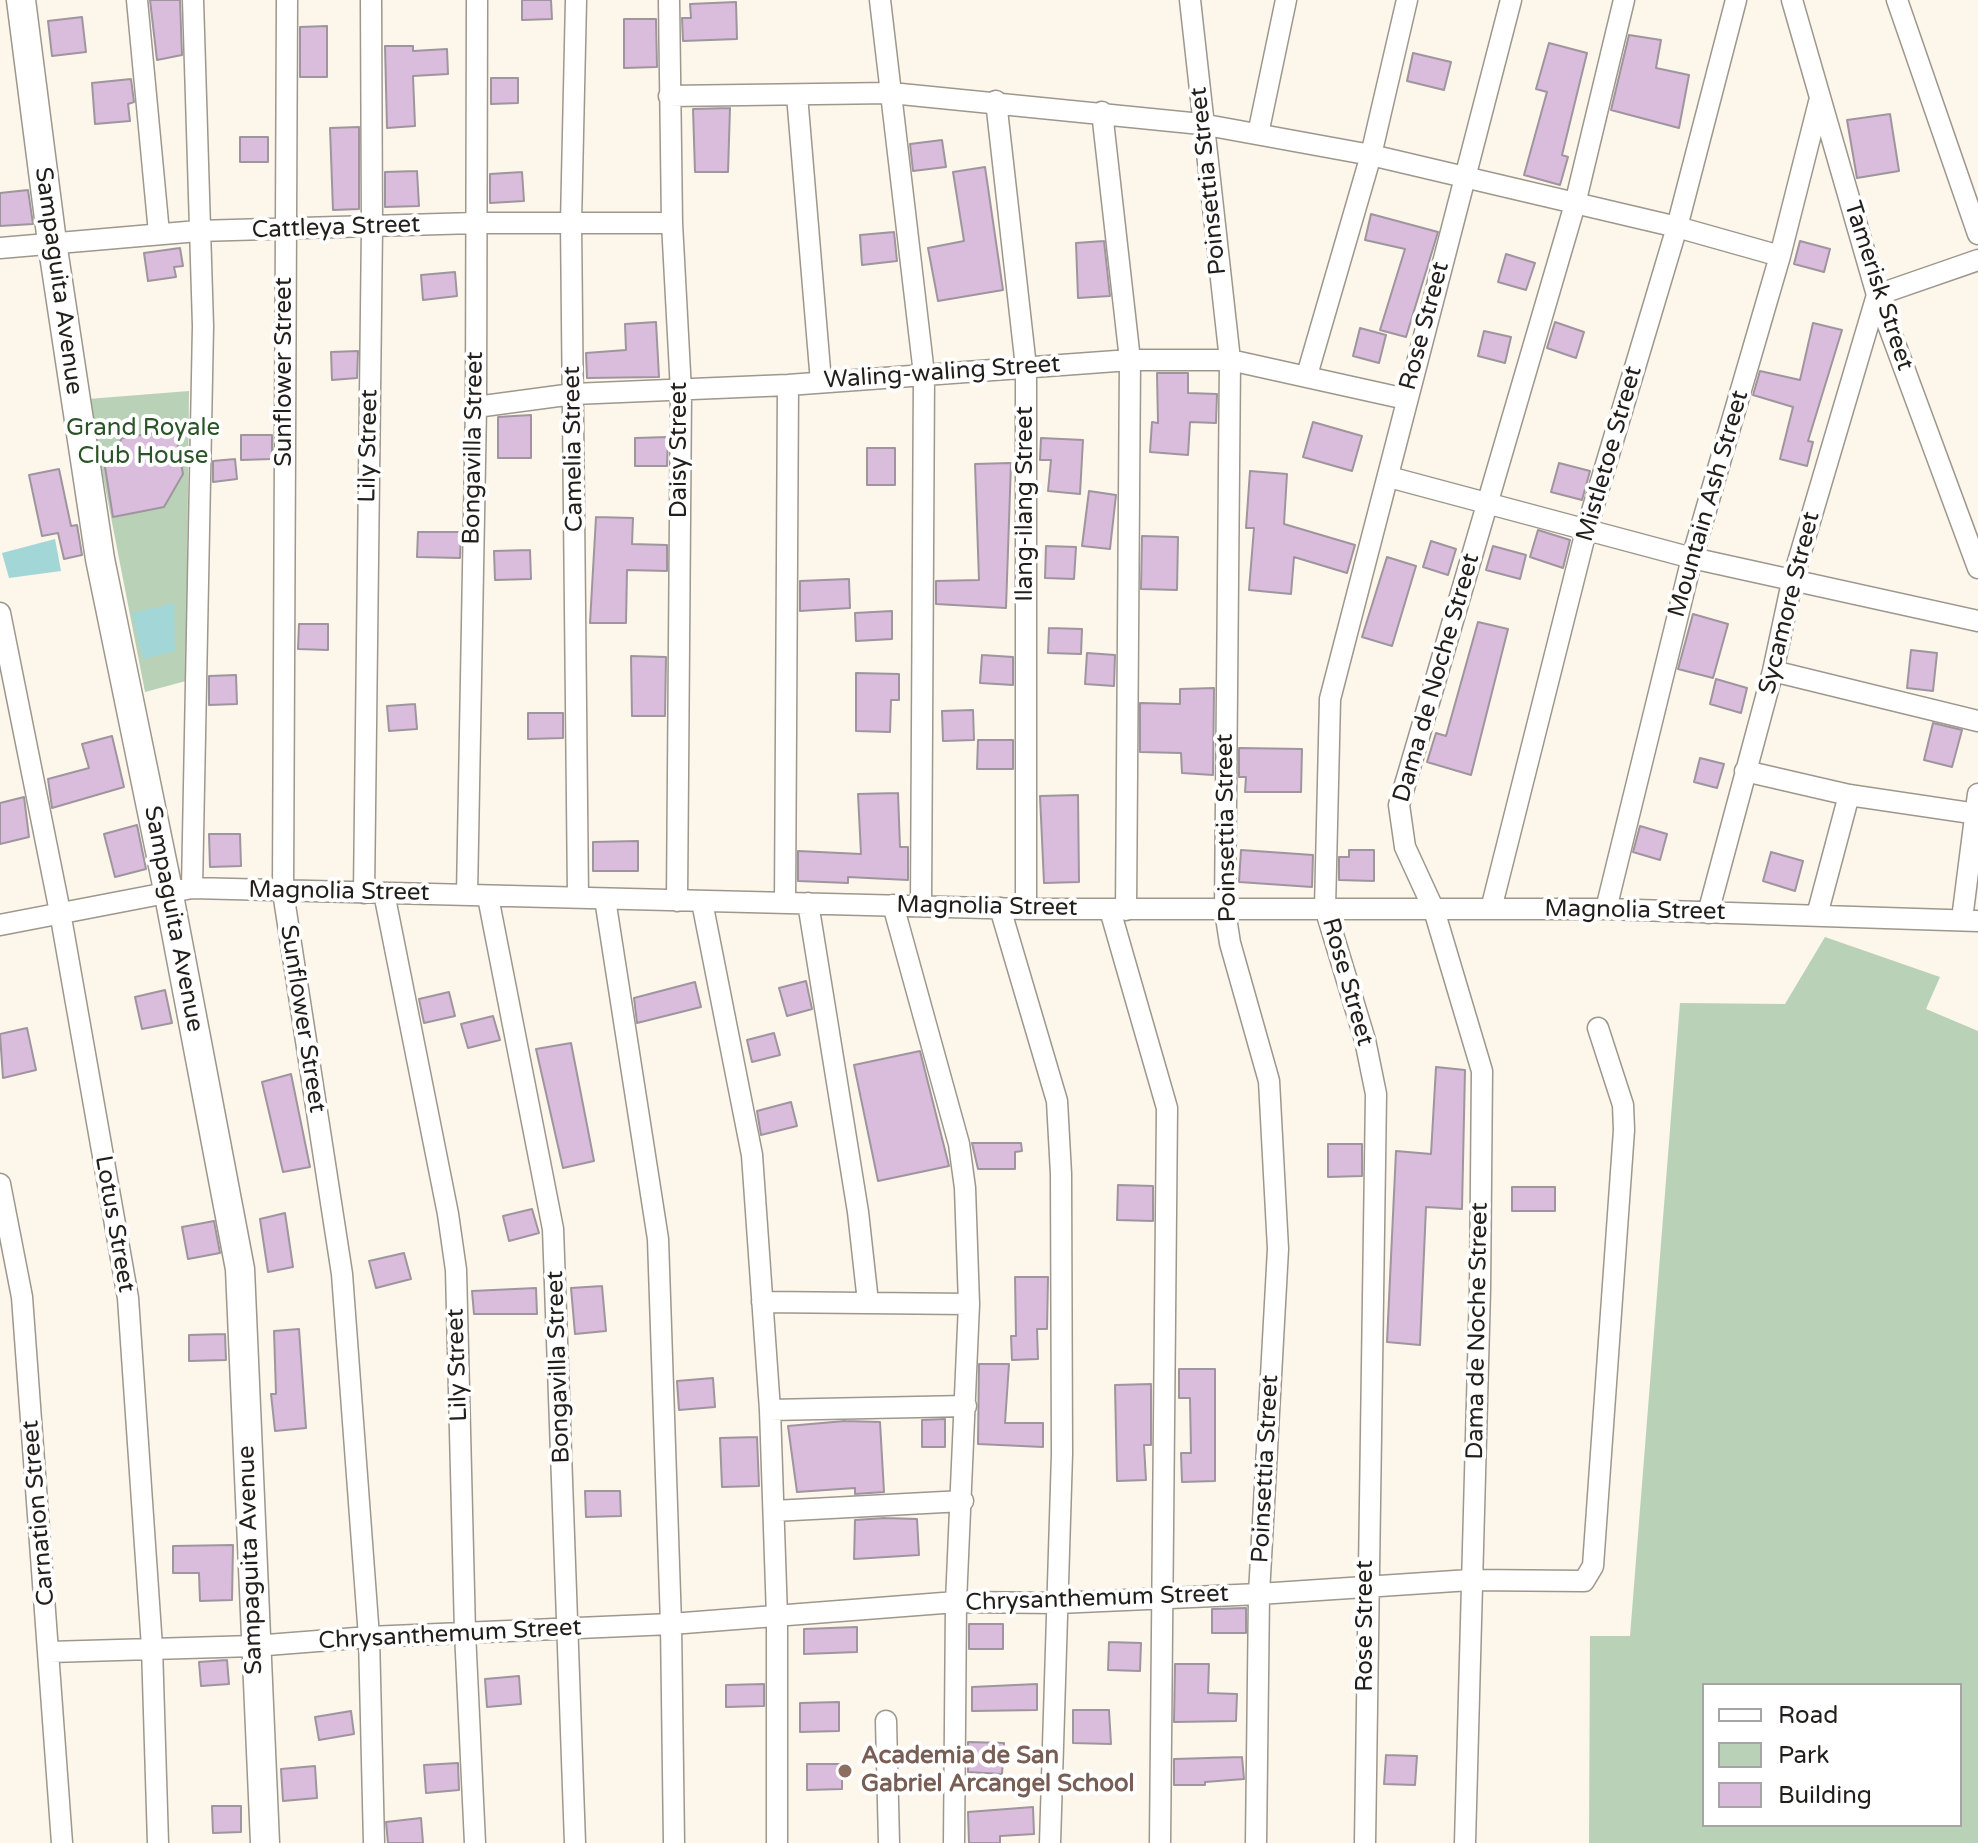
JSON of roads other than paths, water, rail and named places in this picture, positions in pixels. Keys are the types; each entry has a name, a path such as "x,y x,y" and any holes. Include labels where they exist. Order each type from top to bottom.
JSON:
{"main road":[{"name":"Sampaguita Avenue","path":"21,0 52,242 100,559 180,889 240,1269 254,1646 265,1843"}],"street":[{"path":"137,0 159,233"},
{"path":"180,889 203,326 193,0"},
{"name":"Sunflower Street","path":"287,0 283,892 342,1274 369,1637 374,1843"},
{"name":"Lily Street","path":"371,0 374,893 448,1214 456,1270 465,1632 475,1843"},
{"name":"Bongavilla Street","path":"477,0 478,896 553,1229 575,1843"},
{"name":"Camelia Street","path":"576,0 571,223 578,897"},
{"name":"Daisy Street","path":"669,0 672,223 681,391 677,901"},
{"path":"880,0 924,374 921,904"},
{"name":"Poinsettia Street","path":"1190,0 1201,124 1230,360 1225,911 1269,1081 1278,1249 1259,1594 1256,1843"},
{"path":"1258,134 1286,0"},
{"path":"1307,375 1371,155 1407,0"},
{"name":"Rose Street","path":"1365,1843 1366,1586 1376,1094 1365,1040 1325,908 1330,699 1511,0"},
{"name":"Dama de Noche Street","path":"1465,1843 1480,1290 1482,1071 1434,910 1405,847 1399,805 1575,204 1624,0"},
{"name":"Mistletoe Street","path":"1491,909 1586,531 1677,227 1736,0"},
{"name":"Tamerisk Street","path":"1792,0 1877,295 1978,568"},
{"path":"1897,0 1978,234"},
{"path":"669,96 891,93 996,101 1201,124 1371,155 1677,227 1780,256"},
{"path":"797,95 821,382"},
{"name":"Ilang-ilang Street","path":"996,101 1026,367 1026,909"},
{"name":"Mountain Ash Street","path":"1606,909 1692,558 1780,256 1819,102"},
{"path":"1102,112 1130,360 1118,910 1167,1108 1160,1843"},
{"name":"Cattleya Street","path":"0,248 198,231 475,223 672,223"},
{"path":"1877,295 1978,260"},
{"name":"Sycamore Street","path":"1708,913 1773,671 1792,582 1877,295"},
{"name":"Waling-waling Street","path":"476,407 573,394 788,385 1130,360 1230,360 1406,399"},
{"path":"785,903 788,385"},
{"path":"1389,477 1692,558 1978,621"},
{"name":"Lotus Street","path":"0,613 60,912 128,1298 152,1647 158,1843"},
{"path":"1773,671 1978,721"},
{"path":"1745,771 1849,795 1977,807 1970,920"},
{"path":"1817,915 1849,795"},
{"name":"Magnolia Street","path":"0,925 180,889 702,902 921,904 1026,909 1606,909 1970,920"},
{"path":"605,899 658,1239 671,1624 674,1843"},
{"path":"702,902 752,1155 774,1511 777,1843"},
{"path":"808,903 858,1212 868,1302"},
{"path":"893,905 959,1144 965,1188 969,1304 963,1501 956,1602 954,1843"},
{"path":"1000,908 1057,1101 1063,1319 1050,1843"},
{"name":"Chrysanthemum Street","path":"50,1652 254,1646 369,1637 671,1624 956,1602 1058,1603 1470,1580 1584,1581 1593,1566 1624,1130 1623,1105 1598,1028"},
{"name":"Carnation Street","path":"0,1184 22,1297 62,1843"},
{"path":"762,1302 969,1304"},
{"path":"770,1410 966,1406"},
{"path":"774,1511 963,1501"},
{"path":"886,1721 889,1843"}],"water":[{"path":"55,539 61,571 9,578 2,553"},
{"path":"174,603 175,651 143,659 132,613"}],"place":[{"name":"Academia de San Gabriel Arcangel School","path":"845,1771"}],"park label":[{"name":"Grand Royale Club House","path":"143,443"}]}
